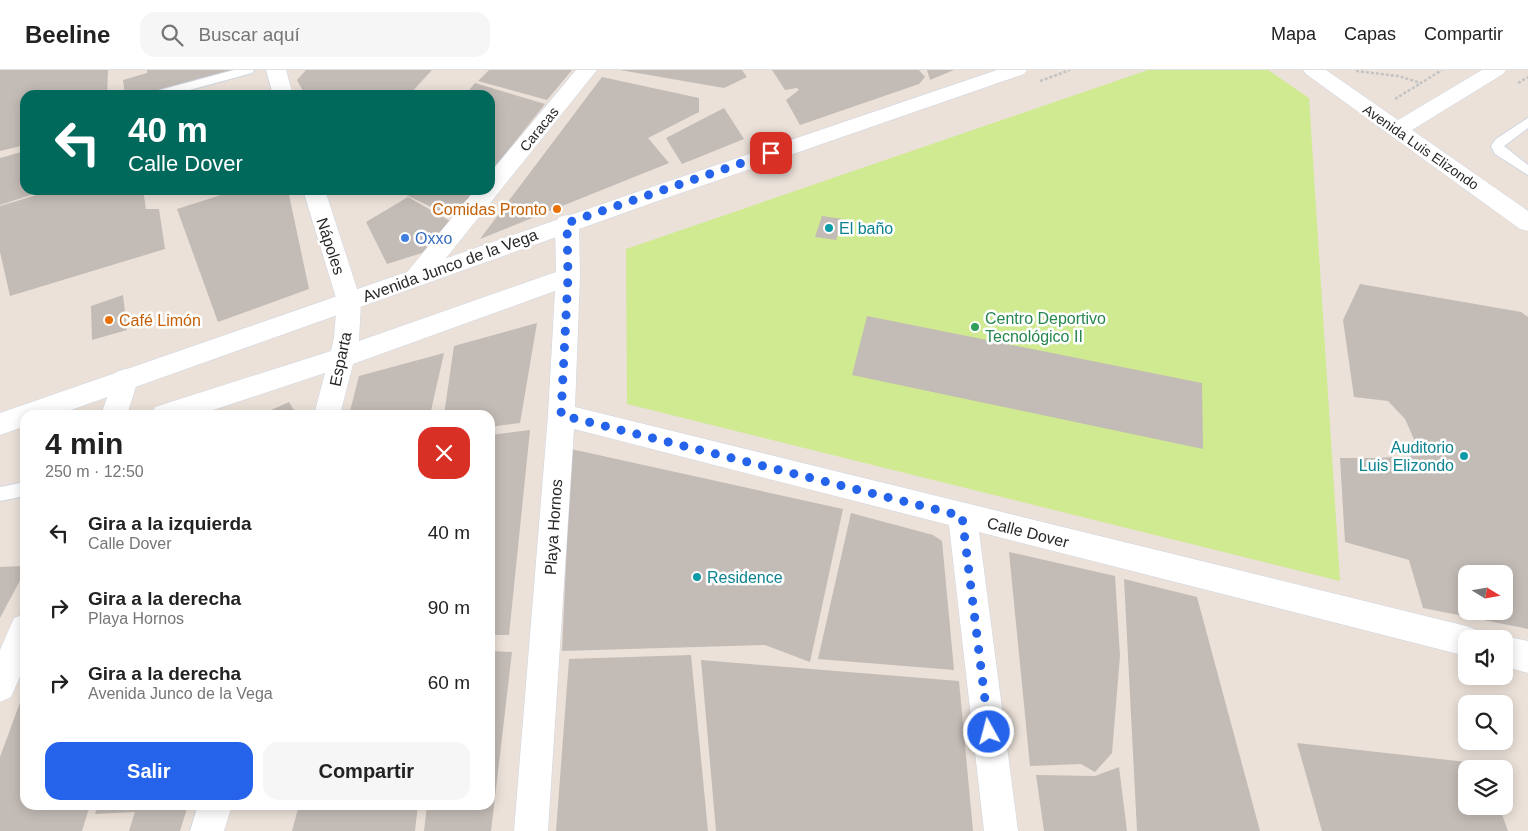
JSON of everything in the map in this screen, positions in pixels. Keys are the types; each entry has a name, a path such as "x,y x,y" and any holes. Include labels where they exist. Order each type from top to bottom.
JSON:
{"street":[{"path":"276,70 282,90"},
{"name":"Caracas","path":"495,182 587,70"},
{"name":"Avenida Junco de la Vega","path":"66,408 125,380 993,74 1017,70"},
{"name":"Avenida Luis Elizondo","path":"1313,70 1528,223"},
{"path":"1391,126 1402,109 1468,70"},
{"path":"1391,126 1496,70"},
{"name":"Nápoles","path":"316,195 349,301"},
{"name":"Caracas","path":"416,277 484,195"},
{"name":"Playa Hornos","path":"531,831 561,415 568,277 567,223"},
{"path":"179,410 343,357 568,277"},
{"name":"Esparta","path":"328,410 347,337 349,301"},
{"path":"116,410 125,380"},
{"name":"Calle Dover","path":"561,415 1458,640"},
{"name":"Avenida Junco de la Vega","path":"0,424 20,417"},
{"path":"962,516 1002,831"},
{"path":"0,686 20,640"},
{"path":"1513,653 1528,657"},
{"path":"207,831 213,810"}],"lane":[{"path":"175,90 248,70"},
{"path":"1528,122 1497,146 1500,151 1528,171"},
{"path":"0,494 20,490"}],"path":[{"path":"1033,84 1070,70"},
{"path":"1356,71 1398,76 1420,83 1442,70"}],"green space":[{"name":"Centro Deportivo Tecnológico II","path":"1148,70 1268,70 1309,98 1340,581 627,404 626,249"}],"building":[{"path":"0,70 108,70 107,90 20,90 20,146 0,151"},
{"path":"147,70 236,70 162,90 124,90 123,80 147,73"},
{"path":"306,70 432,70 414,90 302,90 297,80"},
{"path":"489,70 572,70 547,100 478,81"},
{"path":"620,70 742,70 747,77 724,88"},
{"path":"772,70 919,70 925,77 919,84 800,125 786,100 799,90 797,88 785,90"},
{"path":"927,70 954,70 930,80"},
{"path":"602,77 699,98 699,112 648,138 669,163 480,239"},
{"path":"475,83 545,104 495,167 495,90 469,90"},
{"path":"724,108 744,139 682,164 666,138"},
{"path":"20,152 20,195 31,195 0,205 0,158"},
{"path":"36,195 144,195 146,209 159,209 165,249 10,296 0,252 0,206"},
{"path":"221,195 289,195 309,289 218,322 177,209"},
{"path":"406,195 473,195 454,218"},
{"name":"Oxxo","path":"408,197 450,221 422,253 387,264 366,222"},
{"name":"El baño","path":"822,216 843,219 836,240 815,237"},
{"name":"Auditorio Luis Elizondo","path":"1360,284 1521,312 1528,317 1528,629 1483,620 1513,620 1513,565 1458,565 1458,615 1423,608 1409,560 1345,542 1340,458 1421,455 1405,419 1388,401 1354,397 1343,320"},
{"path":"123,295 127,330 92,340 91,306"},
{"path":"867,316 1202,383 1203,449 852,375"},
{"path":"537,323 520,423 495,426 495,410 445,410 454,346"},
{"path":"444,353 431,410 350,410 359,376"},
{"path":"289,402 294,410 271,410"},
{"path":"530,430 509,635 495,635 495,434"},
{"name":"Residence","path":"571,449 843,509 810,662 765,645 562,651"},
{"path":"851,513 933,535 942,541 954,670 818,659"},
{"path":"1009,552 1115,576 1120,656 1112,753 1095,772 1081,764 1030,766"},
{"path":"20,566 20,580 0,618 0,567"},
{"path":"1124,579 1197,597 1260,831 1137,831"},
{"path":"495,651 512,652 495,797"},
{"path":"691,655 708,831 556,831 569,659"},
{"path":"701,660 959,681 973,831 716,831"},
{"path":"20,703 20,810 88,810 82,831 0,831 0,757"},
{"path":"1297,743 1458,761 1458,815 1502,815 1508,831 1322,831"},
{"path":"1119,767 1127,831 1044,831 1036,775 1095,776"},
{"path":"96,810 186,810 180,831 129,831 135,812 95,814"},
{"path":"298,810 417,810 415,831 292,831"},
{"path":"426,810 493,810 491,831 424,831"}],"place":[{"name":"Comidas Pronto","path":"557,209"},
{"name":"El baño","path":"829,228"},
{"name":"Oxxo","path":"405,238"},
{"name":"Café Limón","path":"109,320"},
{"name":"Centro Deportivo Tecnológico II","path":"975,327"},
{"name":"Auditorio Luis Elizondo","path":"1464,456"},
{"name":"Residence","path":"697,577"}],"route":[{"path":"771,153 567,223 568,277 561,415 962,516 989,732"}]}
